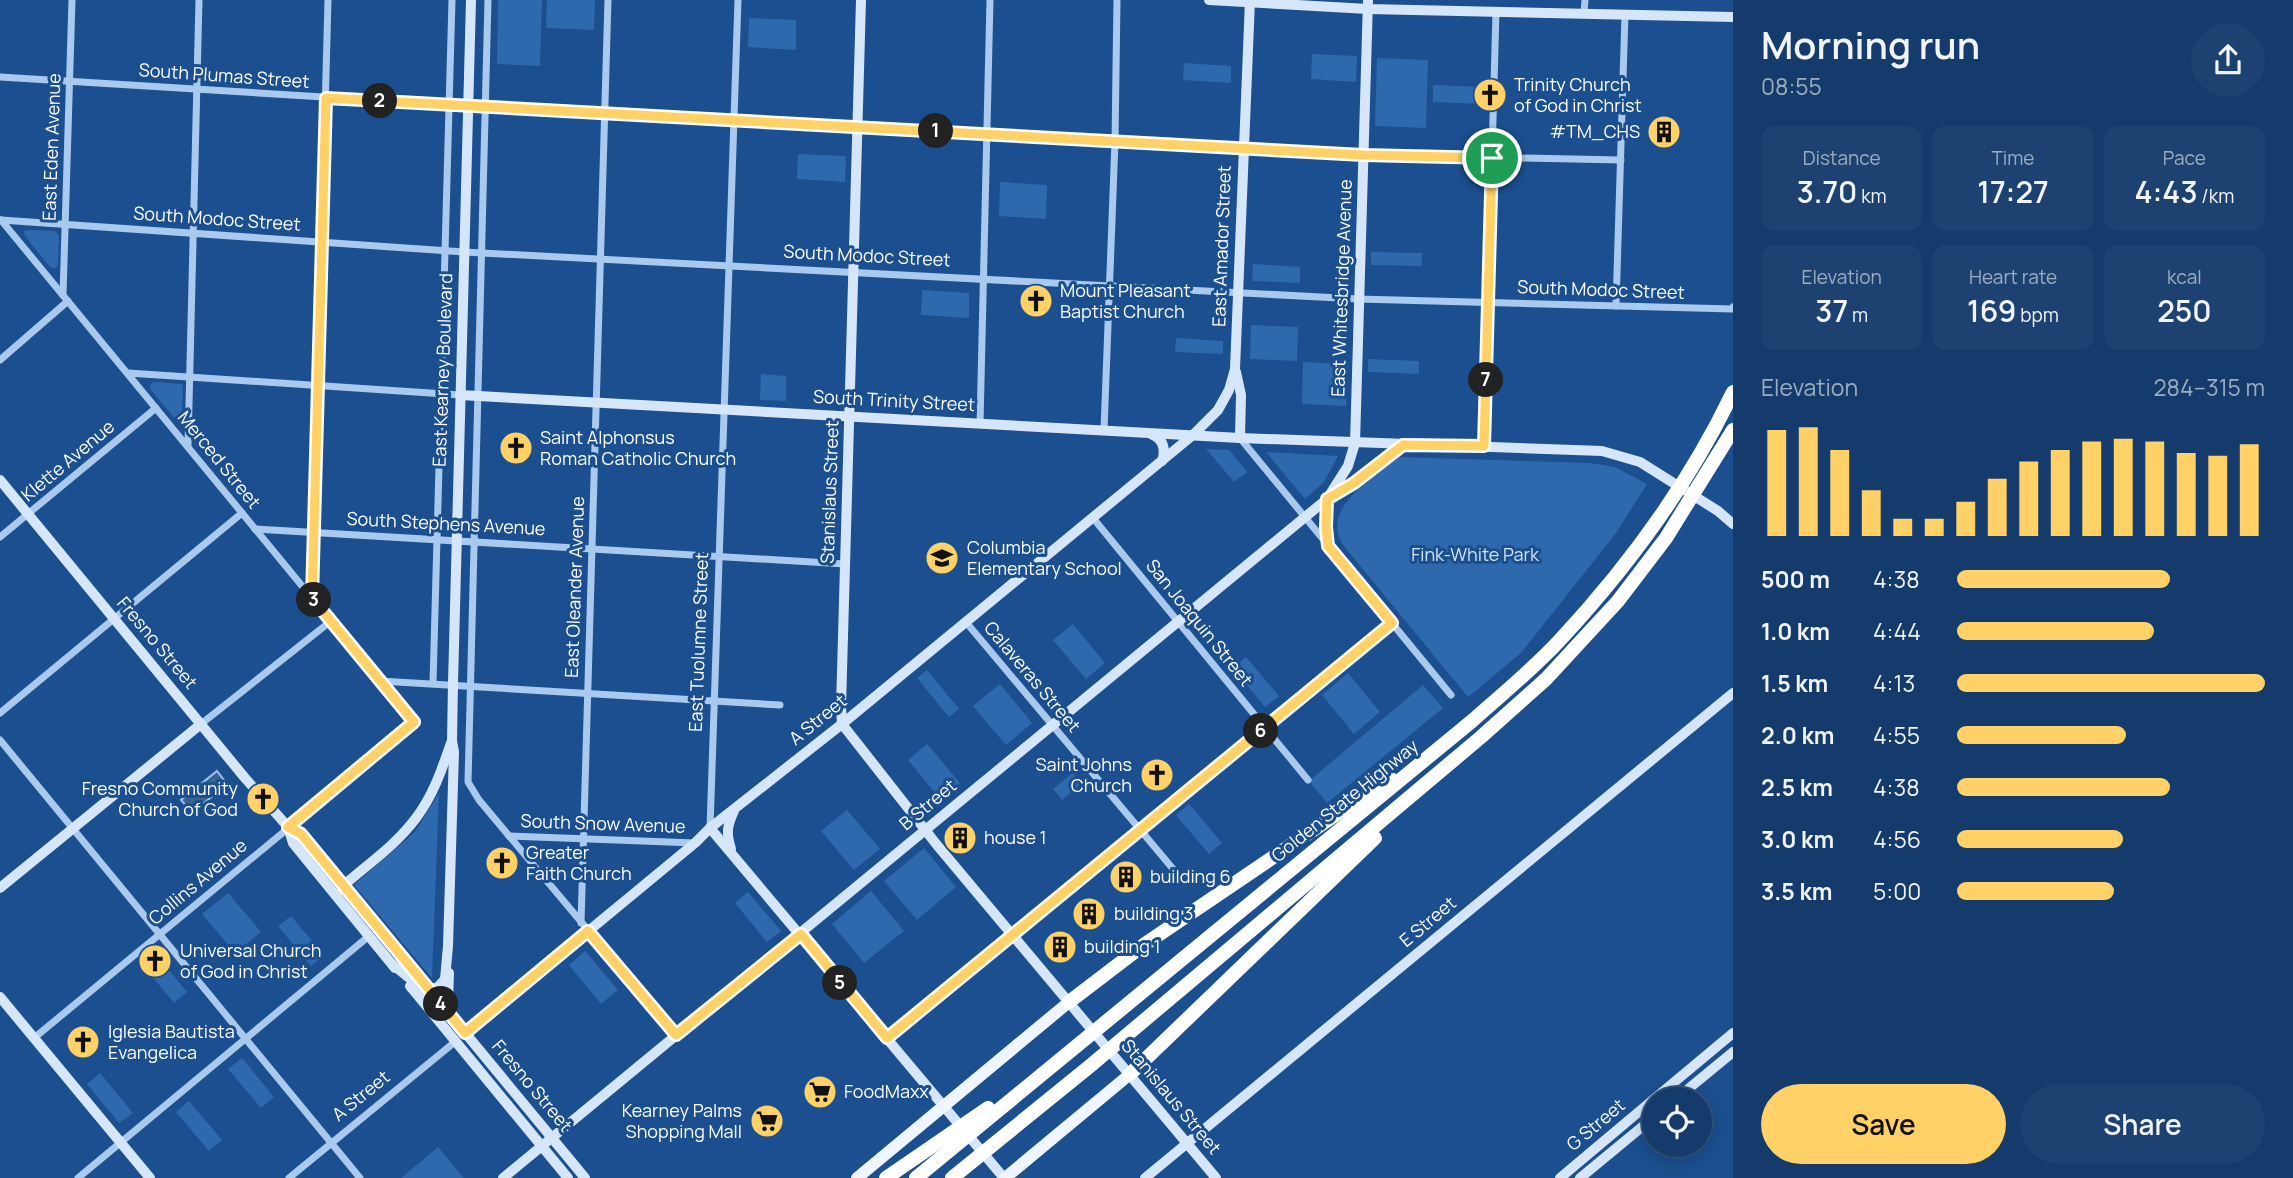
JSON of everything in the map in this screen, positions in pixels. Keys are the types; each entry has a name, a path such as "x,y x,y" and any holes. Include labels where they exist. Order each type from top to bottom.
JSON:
{"highway":[{"name":"Golden State Highway","path":"916,1178 1472,721 1557,643 1644,541 1690,471 1733,392"},
{"name":"Golden State Highway","path":"952,1178 1090,1066 1519,704 1574,651 1618,601 1666,538 1733,430"},
{"path":"1666,538 1733,447"},
{"path":"1071,1005 1167,929 1472,721"},
{"path":"1126,1072 1481,737"},
{"path":"886,1178 1070,1051"},
{"path":"968,1178 1090,1066"}],"main road":[{"name":"East Kearney Boulevard","path":"431,991 445,979 448,946 471,0"},
{"name":"Stanislaus Street","path":"842,724 861,0"},
{"path":"1209,0 1368,4 1496,12 1733,17"},
{"name":"East Amador Street","path":"1193,435 1218,410 1229,390 1235,369 1250,1"},
{"name":"East Whitesbridge Avenue","path":"1355,443 1368,4"},
{"path":"1235,369 1241,395 1240,438"},
{"name":"South Trinity Street","path":"460,395 1240,438 1602,451 1640,462 1655,470 1718,511 1733,524"},
{"path":"1149,433 1157,436 1164,445 1162,461"},
{"name":"A Street","path":"465,1033 584,927 695,843 1193,435"},
{"name":"B Street","path":"503,1178 1052,724 1306,518 1327,499 1348,466 1355,443"},
{"path":"1328,546 1327,499 1354,483 1403,445"},
{"name":"Fresno Street","path":"0,478 201,724 288,827 301,834 585,1178"},
{"name":"E Street","path":"1145,1178 1733,693"},
{"path":"0,888 201,724"},
{"path":"842,724 926,830"},
{"name":"East Kearney Boulevard","path":"343,886 391,845 417,817 431,794 452,740"},
{"path":"733,855 727,826 735,808"},
{"path":"937,845 940,817"},
{"name":"Fresno Street","path":"288,827 293,843 568,1178"},
{"path":"710,828 1003,1177 1126,1072"},
{"name":"Stanislaus Street","path":"926,830 1216,1178"},
{"path":"341,903 343,886"},
{"path":"448,946 448,1002 452,1017"},
{"path":"392,964 420,988 431,991"},
{"path":"0,997 150,1178"},
{"path":"857,1178 1071,1005"},
{"name":"G Street","path":"1669,1087 1733,1034"},
{"path":"1691,1087 1733,1052"},
{"name":"G Street","path":"1560,1178 1642,1109"},
{"name":"G Street","path":"1580,1178 1642,1128"}],"street":[{"name":"East Eden Avenue","path":"65,298 72,0"},
{"path":"188,445 199,0"},
{"path":"312,598 328,0"},
{"name":"East Kearney Boulevard","path":"433,683 452,0"},
{"name":"East Kearney Boulevard","path":"470,686 488,0"},
{"name":"East Oleander Avenue","path":"584,927 608,0"},
{"name":"East Tuolumne Street","path":"710,828 738,0"},
{"path":"980,424 990,0"},
{"path":"1104,430 1115,141 1117,0"},
{"path":"1584,13 1585,0"},
{"path":"1484,446 1496,12"},
{"path":"1616,306 1625,14"},
{"name":"South Plumas Street","path":"0,78 468,107 1363,155 1620,160"},
{"name":"South Modoc Street","path":"0,219 464,252 1359,299 1733,308"},
{"name":"Merced Street","path":"0,219 414,722"},
{"path":"0,360 65,298"},
{"name":"South Trinity Street","path":"128,373 460,395"},
{"name":"Klette Avenue","path":"0,537 156,408"},
{"path":"1240,438 1451,695"},
{"path":"0,713 242,513"},
{"name":"San Joaquin Street","path":"1093,518 1308,780"},
{"name":"South Stephens Avenue","path":"255,529 845,564"},
{"path":"201,724 331,621"},
{"name":"Calaveras Street","path":"965,621 1184,882"},
{"path":"887,1038 1392,623"},
{"path":"380,681 780,705"},
{"path":"470,686 467,776 471,789 676,1035"},
{"name":"Collins Avenue","path":"34,1038 414,722"},
{"path":"0,740 360,1178"},
{"name":"South Snow Avenue","path":"509,836 695,843"},
{"path":"78,1178 369,936"},
{"name":"A Street","path":"289,1178 456,1041"}],"green space":[{"path":"498,0 542,0 540,66 497,64"},
{"path":"547,0 595,0 594,30 546,28"},
{"path":"749,18 796,20 796,50 748,47"},
{"path":"1312,54 1357,56 1356,82 1311,79"},
{"path":"1377,58 1428,60 1426,128 1375,126"},
{"path":"1184,63 1231,66 1231,83 1183,80"},
{"path":"1433,85 1484,87 1484,104 1433,102"},
{"path":"798,154 846,156 845,182 797,179"},
{"path":"1000,182 1047,185 1046,219 999,216"},
{"path":"24,231 55,231 59,236 58,265 55,269 50,267 25,236"},
{"path":"1371,252 1422,253 1422,266 1371,265"},
{"path":"1253,264 1300,267 1300,283 1252,281"},
{"path":"922,290 969,293 969,318 921,315"},
{"path":"1251,325 1298,327 1297,361 1250,359"},
{"path":"1176,338 1223,341 1223,354 1175,352"},
{"path":"1368,359 1419,361 1419,374 1368,372"},
{"path":"1303,362 1348,364 1346,406 1302,404"},
{"path":"761,374 786,376 786,401 760,400"},
{"path":"154,382 183,386 180,419 175,419 151,390 150,385"},
{"path":"1206,449 1229,450 1247,472 1234,482"},
{"path":"1266,452 1338,456 1324,482 1305,499"},
{"name":"Fink-White Park","path":"1399,457 1590,463 1615,467 1647,484 1616,533 1521,653 1468,697 1343,545 1338,531 1338,518 1353,495"},
{"path":"1073,624 1105,663 1086,679 1053,640"},
{"path":"1246,657 1279,696 1265,707 1233,668"},
{"path":"927,670 959,709 949,717 917,678"},
{"path":"1348,673 1380,712 1354,734 1322,695"},
{"path":"1000,684 1032,723 1006,745 973,706"},
{"path":"1423,685 1443,708 1327,803 1309,781"},
{"path":"927,744 960,783 940,799 908,760"},
{"path":"1073,773 1082,783 1062,800 1053,789"},
{"path":"439,793 432,978 354,885 415,832"},
{"path":"1189,804 1222,843 1209,854 1176,815"},
{"path":"847,810 880,849 854,870 821,831"},
{"path":"924,848 956,887 917,920 884,881"},
{"path":"871,891 904,931 864,963 832,924"},
{"path":"748,892 781,931 767,942 735,903"},
{"path":"228,893 261,932 235,953 202,914"},
{"path":"291,916 324,955 311,966 278,926"},
{"path":"585,951 618,990 601,1004 569,965"},
{"path":"155,953 187,992 174,1003 142,964"},
{"path":"242,1058 274,1097 261,1108 228,1069"},
{"path":"100,1073 133,1113 119,1123 87,1084"},
{"path":"189,1101 222,1140 209,1151 176,1112"},
{"path":"438,1147 464,1178 401,1178"}],"shaded area":[{"path":"217,771 227,784 192,813 181,800"}],"place":[{"name":"Trinity Church of God in Christ","path":"1490,95"},
{"name":"#TM_CHS","path":"1664,132"},
{"name":"Mount Pleasant Baptist Church","path":"1036,301"},
{"name":"Saint Alphonsus Roman Catholic Church","path":"516,448"},
{"name":"Columbia Elementary School","path":"942,558"},
{"name":"Saint Johns Church","path":"1157,775"},
{"name":"Fresno Community Church of God","path":"263,799"},
{"name":"house 1","path":"960,838"},
{"name":"Greater Faith Church","path":"502,863"},
{"name":"building 6","path":"1126,877"},
{"name":"building 3","path":"1089,914"},
{"name":"building 1","path":"1060,947"},
{"name":"Universal Church of God in Christ","path":"155,961"},
{"name":"Iglesia Bautista Evangelica","path":"83,1042"},
{"name":"FoodMaxx","path":"820,1092"},
{"name":"Kearney Palms Shopping Mall","path":"767,1121"}],"route":[{"path":"326,98 1363,155 1492,158 1484,446 1403,445 1354,483 1327,499 1328,546 1392,623 887,1038 801,934 676,1035 588,931 465,1033 301,834 288,827 414,722 312,598 326,98"}]}
